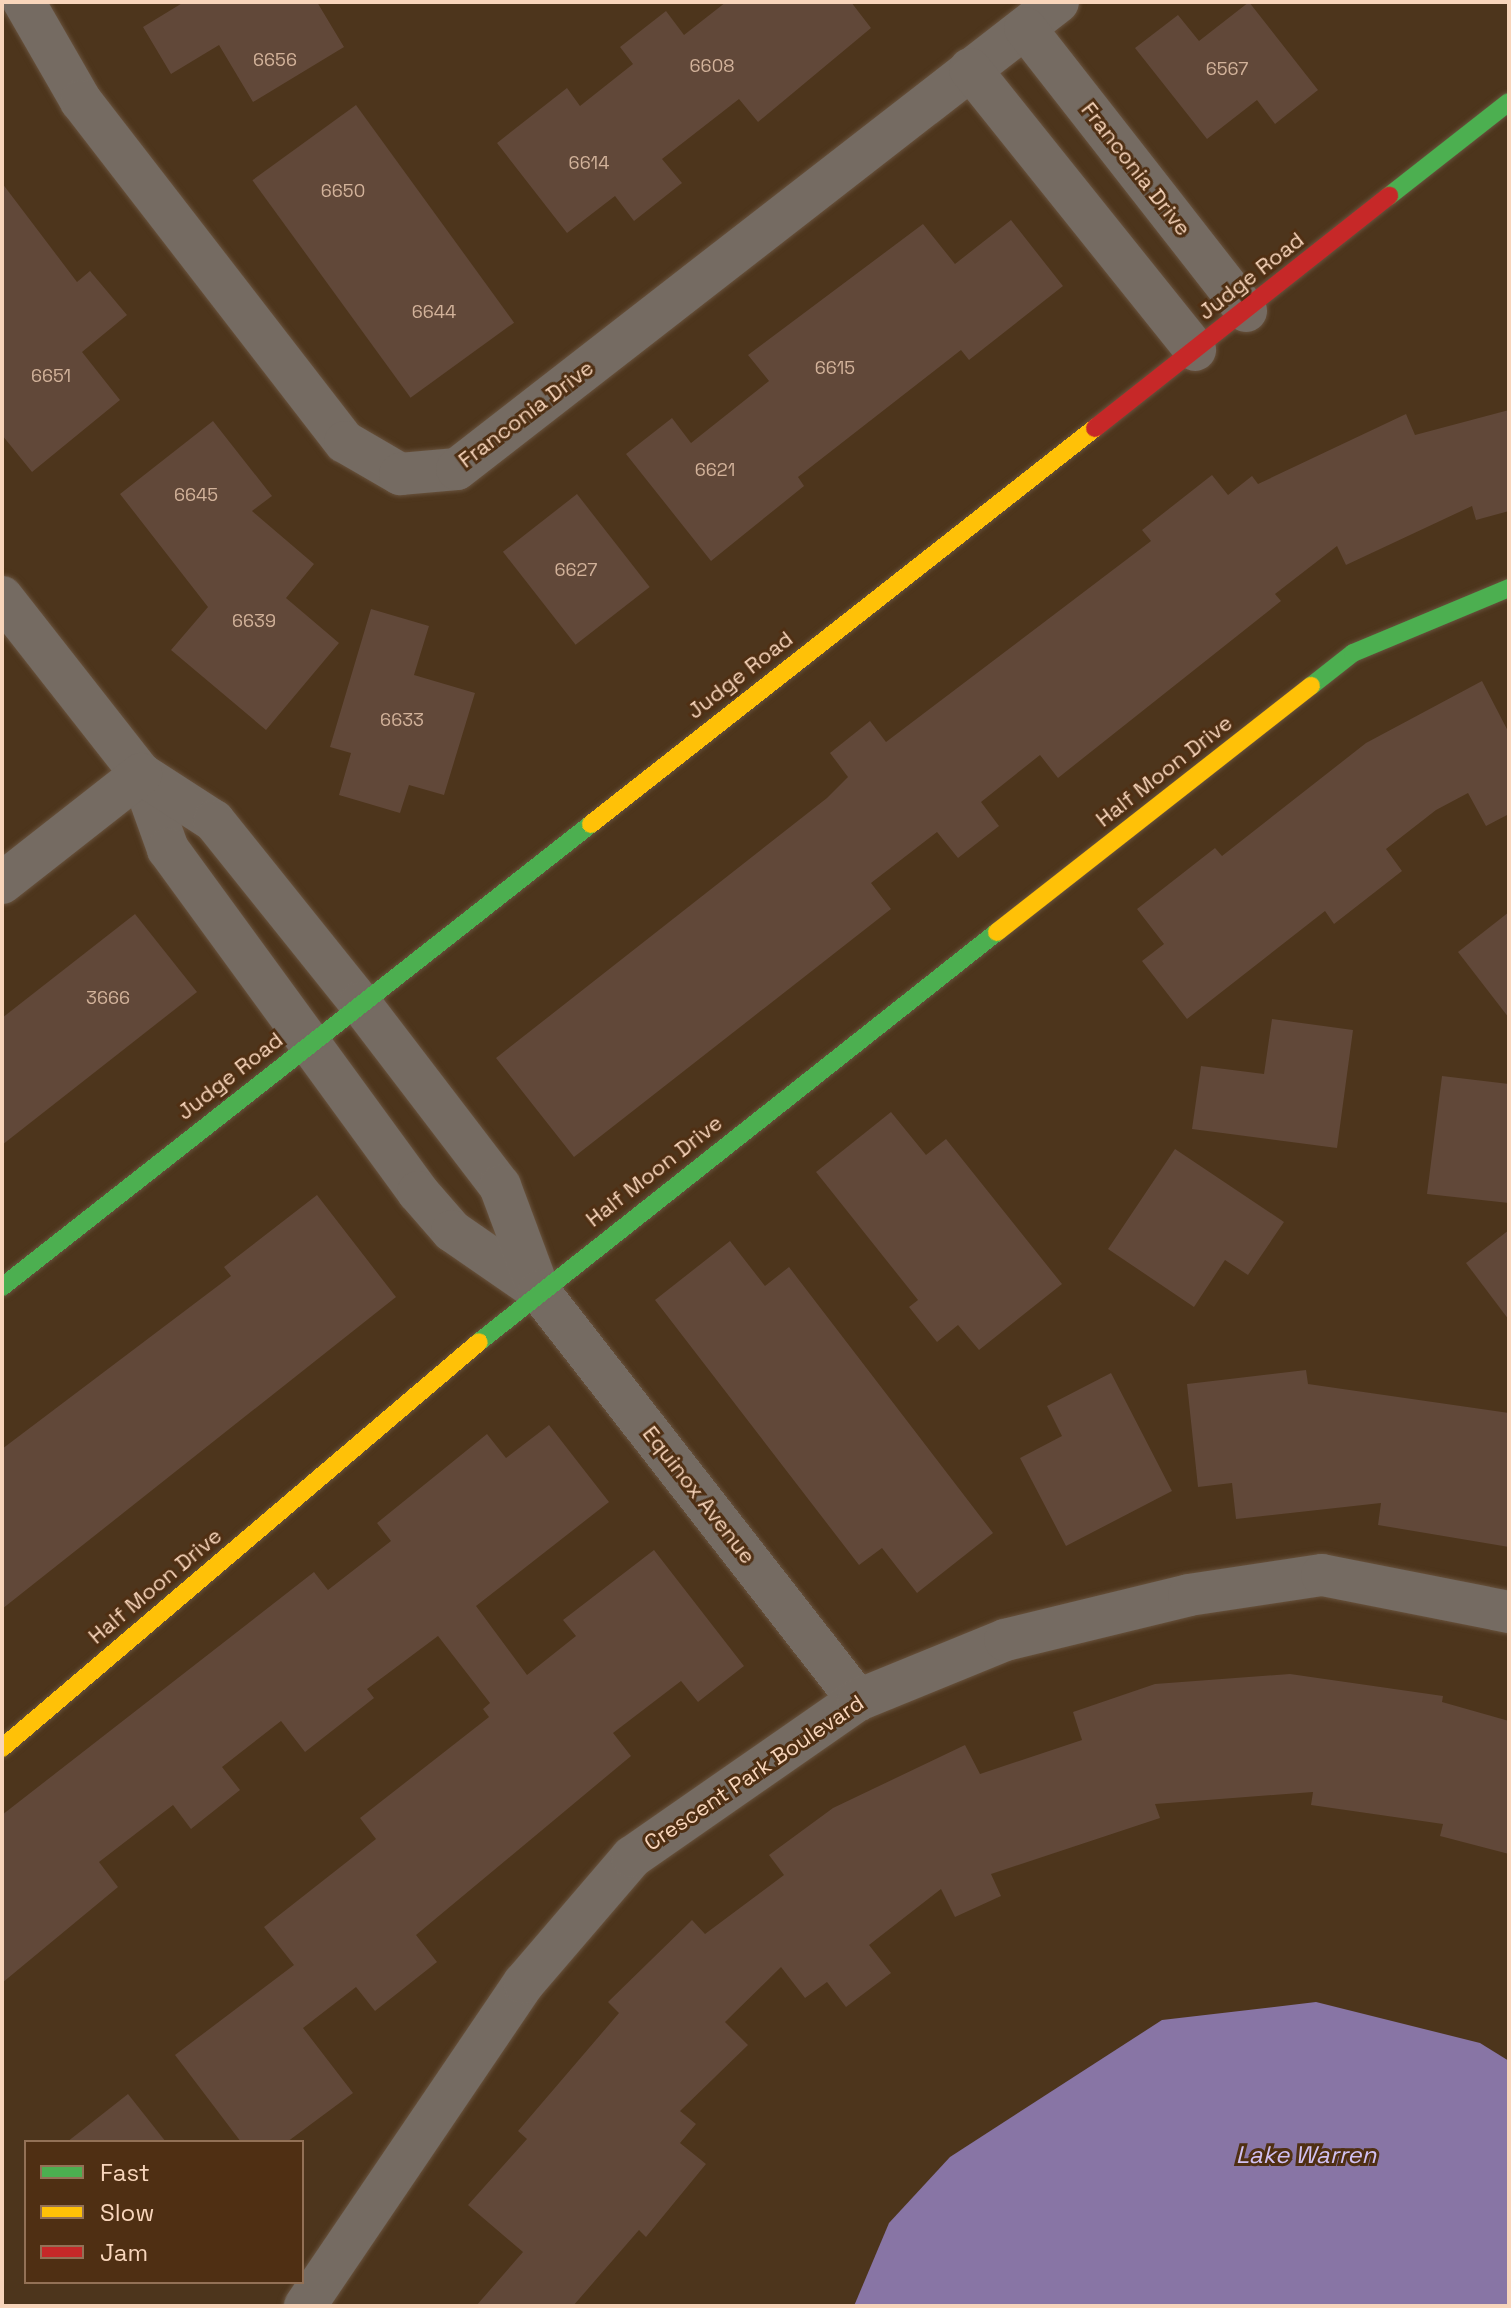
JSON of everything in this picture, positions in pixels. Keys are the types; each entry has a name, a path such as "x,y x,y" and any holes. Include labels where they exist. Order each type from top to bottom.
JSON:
{"street":[{"name":"Franconia Drive","path":"24,2 81,101 345,442 400,474 457,469 1058,2"},
{"name":"Franconia Drive","path":"1025,28 1246,311"},
{"path":"970,69 1195,350"},
{"name":"Judge Road","path":"2,1287 1509,102"},
{"path":"1065,188 1117,145"},
{"name":"Half Moon Drive","path":"2,1748 539,1291 1353,653 1509,588"},
{"path":"2,597 141,774 2,883"},
{"name":"Equinox Avenue","path":"141,774 214,821 360,1003 500,1186 539,1291"},
{"name":"Equinox Avenue","path":"141,774 168,849 418,1192 452,1231 539,1291 858,1700"},
{"path":"418,1192 473,1150"},
{"name":"Crescent Park Boulevard","path":"305,2306 524,1983 632,1857 858,1700 1005,1640 1189,1595 1322,1575 1509,1612"}],"water":[{"name":"Lake Warren","path":"1316,2002 1480,2043 1509,2061 1509,2306 854,2306 889,2223 950,2157 1162,2020"}],"building":[{"path":"184,2 317,2 344,47 253,102 219,45 171,74 143,27"},
{"path":"726,2 851,2 871,28 758,122 739,99 662,159 682,183 634,221 615,196 567,233 497,143 567,88 580,106 633,64 620,47 666,11 684,35"},
{"path":"1249,2 1318,90 1275,124 1257,100 1207,139 1135,48 1178,15 1199,41"},
{"path":"356,105 514,323 411,398 252,180"},
{"path":"2,183 77,282 90,271 127,315 82,352 120,400 32,472 2,435"},
{"path":"1011,220 1063,286 969,360 961,350 798,477 804,486 711,561 626,454 672,418 691,443 769,381 748,355 923,224 955,264"},
{"path":"1509,410 1509,511 1476,520 1472,506 1346,565 1337,546 1275,594 1281,601 1058,778 1040,755 981,802 999,826 958,858 937,832 871,883 891,909 574,1157 496,1058 827,798 848,777 830,753 870,721 886,742 1151,541 1142,530 1212,475 1228,495 1252,476 1258,484 1406,414 1415,435"},
{"path":"213,421 272,496 252,511 314,564 286,598 339,643 266,730 171,650 208,607 120,494"},
{"path":"577,494 650,587 576,645 503,552"},
{"path":"371,609 429,626 414,675 475,693 444,795 409,785 400,813 339,795 351,753 330,747"},
{"path":"1482,681 1509,733 1509,814 1486,826 1468,793 1436,810 1386,849 1402,871 1334,924 1325,911 1187,1019 1142,961 1164,944 1137,909 1215,848 1222,856 1366,743"},
{"path":"1509,912 1509,1018 1458,952"},
{"path":"135,914 197,992 2,1145 2,1018"},
{"path":"1272,1019 1353,1030 1337,1148 1192,1129 1201,1066 1264,1074"},
{"path":"1442,1076 1509,1084 1509,1203 1427,1194"},
{"path":"891,1112 926,1155 946,1139 1062,1284 979,1350 958,1325 937,1342 909,1307 918,1300 816,1172"},
{"path":"1175,1149 1284,1222 1248,1275 1225,1260 1194,1307 1108,1249"},
{"path":"317,1195 396,1297 2,1609 2,1449 231,1276 224,1267"},
{"path":"1509,1230 1509,1320 1466,1263"},
{"path":"730,1241 765,1286 789,1267 993,1533 917,1593 882,1548 859,1565 655,1300"},
{"path":"1306,1370 1308,1384 1509,1413 1509,1547 1378,1525 1381,1503 1236,1519 1232,1483 1198,1487 1187,1384"},
{"path":"1111,1373 1172,1491 1066,1546 1020,1458 1062,1436 1047,1406"},
{"path":"549,1425 609,1502 476,1606 527,1675 576,1636 563,1620 654,1550 744,1666 698,1702 681,1681 613,1733 631,1756 416,1935 437,1962 375,2011 356,1987 303,2028 353,2093 290,2140 239,2140 175,2055 294,1965 264,1927 376,1839 360,1818 489,1717 483,1709 490,1703 438,1636 367,1689 374,1698 305,1752 281,1721 222,1767 240,1790 191,1829 173,1805 99,1862 118,1887 2,1983 2,1815 314,1572 328,1590 391,1541 377,1523 487,1434 506,1458"},
{"path":"1290,1674 1443,1696 1442,1702 1509,1721 1509,1854 1440,1836 1443,1824 1311,1805 1313,1792 1155,1804 1160,1818 991,1874 1001,1896 955,1917 941,1889 869,1945 891,1973 846,2007 827,1982 805,1998 781,1967 725,2022 748,2045 680,2111 696,2124 680,2143 706,2164 646,2237 639,2230 573,2306 476,2306 523,2252 468,2205 527,2139 518,2131 619,2013 608,2002 692,1920 705,1934 784,1875 769,1855 833,1808 965,1745 980,1774 1082,1740 1073,1712 1155,1684"},
{"path":"128,2094 164,2140 70,2140"}],"traffic: fast":[{"path":"1389,196 1509,102"},
{"path":"1311,686 1353,653 1509,588"},
{"path":"2,1287 591,824"},
{"path":"479,1342 997,932"}],"traffic: slow":[{"path":"591,824 1095,428"},
{"path":"997,932 1311,686"},
{"path":"2,1748 479,1342"}],"traffic: jam":[{"path":"1095,428 1389,196"}]}
